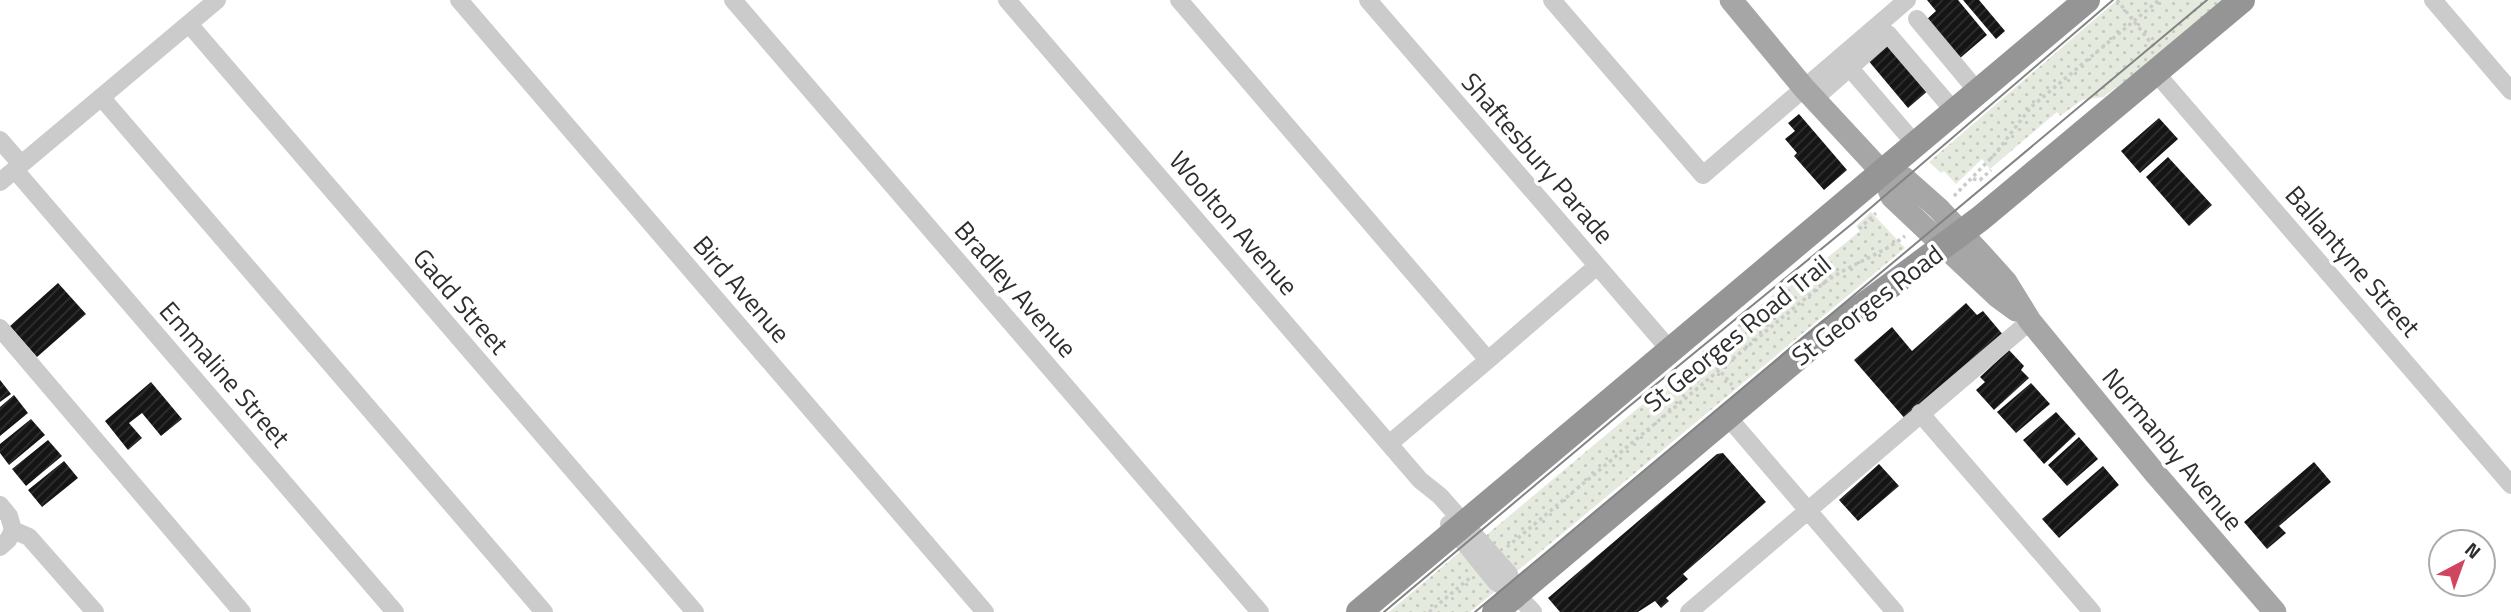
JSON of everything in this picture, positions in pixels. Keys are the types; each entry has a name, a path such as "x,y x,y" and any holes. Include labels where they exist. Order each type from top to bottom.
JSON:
{"highway":[{"path":"1359,612 2087,0"},
{"name":"St Georges Road","path":"1495,612 1525,603 1736,408 1857,309 1953,240 2242,0"}],"main road":[{"name":"Normanby Avenue","path":"1731,0 1809,94 1882,172 1892,197 1920,224 1953,240"},
{"name":"Normanby Avenue","path":"1882,172 1904,178 1939,209 1953,240 1997,296 2030,321 2154,472 2275,612"}],"street":[{"path":"0,182 217,0"},
{"name":"Bird Avenue","path":"459,0 985,612"},
{"name":"Bradley Avenue","path":"733,0 1260,612"},
{"name":"Woolton Avenue","path":"1007,0 1389,443 1420,480 1434,505 1489,562 1499,585 1525,603"},
{"path":"1180,0 1488,360"},
{"name":"Shaftesbury Parade","path":"1368,0 1597,267 1679,342"},
{"path":"1552,0 1703,175 1849,67 1888,34 1954,111"},
{"path":"1809,94 1907,0"},
{"path":"2433,0 2511,91"},
{"path":"1917,19 1978,92"},
{"name":"Gadd Street","path":"189,23 695,612"},
{"path":"1849,67 1915,144"},
{"name":"Ballantyne Street","path":"2162,67 2511,485"},
{"path":"101,97 544,612"},
{"name":"Emmaline Street","path":"0,140 18,167 395,612"},
{"path":"1389,443 1597,267"},
{"path":"1689,612 2030,321"},
{"path":"0,328 242,612"},
{"path":"1736,408 1807,510 1895,612"},
{"path":"1920,413 2092,612"},
{"path":"0,505 9,516 13,530 8,540 0,547"},
{"path":"13,530 29,537 96,612"}],"path":[{"path":"2117,0 2134,21 2162,67"},
{"path":"1939,209 1973,179 2008,139 2031,107 2159,0"},
{"path":"1973,179 1980,180 1992,170"},
{"path":"1859,229 1876,213"},
{"name":"St Georges Road Trail","path":"1429,612 1825,282 1846,268 1888,249 1920,224"},
{"path":"1679,342 1719,370 1736,408"}],"shaded area":[{"path":"2117,0 2229,0 2185,37 2103,97 2082,100 2060,116 2057,112 1990,169 1982,159 1956,184 1944,171 1941,173 1929,162"},
{"path":"1871,212 1905,248 1515,573 1484,537 1791,280 1795,284 1860,231 1856,226"},
{"path":"1461,551 1497,590 1470,612 1389,612"}],"building":[{"path":"1927,0 1958,0 1987,35 1959,59 1926,20 1936,11"},
{"path":"1963,0 1979,0 2005,31 1996,39"},
{"path":"1889,41 1930,89 1908,108 1867,59"},
{"path":"1799,114 1847,170 1824,190 1794,156 1797,153 1785,139 1795,131 1788,123"},
{"path":"2159,118 2178,139 2140,173 2121,151"},
{"path":"2168,157 2212,205 2189,226 2146,177"},
{"path":"58,283 86,314 37,357 10,326"},
{"path":"1966,303 1977,315 1983,311 2004,336 1907,421 1854,360 1892,327 1912,351"},
{"path":"2009,350 2024,366 2021,370 2029,378 1994,410 1976,390 1985,382 1980,377"},
{"path":"0,380 11,394 0,402"},
{"path":"151,382 182,419 161,436 142,413 129,423 142,438 128,450 105,421"},
{"path":"2031,383 2050,404 2016,433 1997,412"},
{"path":"14,395 28,413 0,436 0,407"},
{"path":"2056,412 2076,434 2044,464 2023,440"},
{"path":"31,419 45,435 9,465 0,453 0,444"},
{"path":"2079,437 2098,459 2067,486 2048,465"},
{"path":"48,440 62,456 26,486 12,469"},
{"path":"1723,453 1766,502 1683,574 1688,579 1666,598 1669,601 1661,608 1655,601 1638,612 1560,612 1548,598 1717,454"},
{"path":"64,461 78,478 42,507 28,490"},
{"path":"2314,462 2331,482 2279,526 2286,533 2267,549 2244,522"},
{"path":"1879,464 1899,486 1858,521 1839,500"},
{"path":"2103,466 2119,485 2059,538 2042,519"}],"tram line":[{"path":"1384,612 1853,223 2113,0"},
{"path":"1475,612 2207,0"}]}
